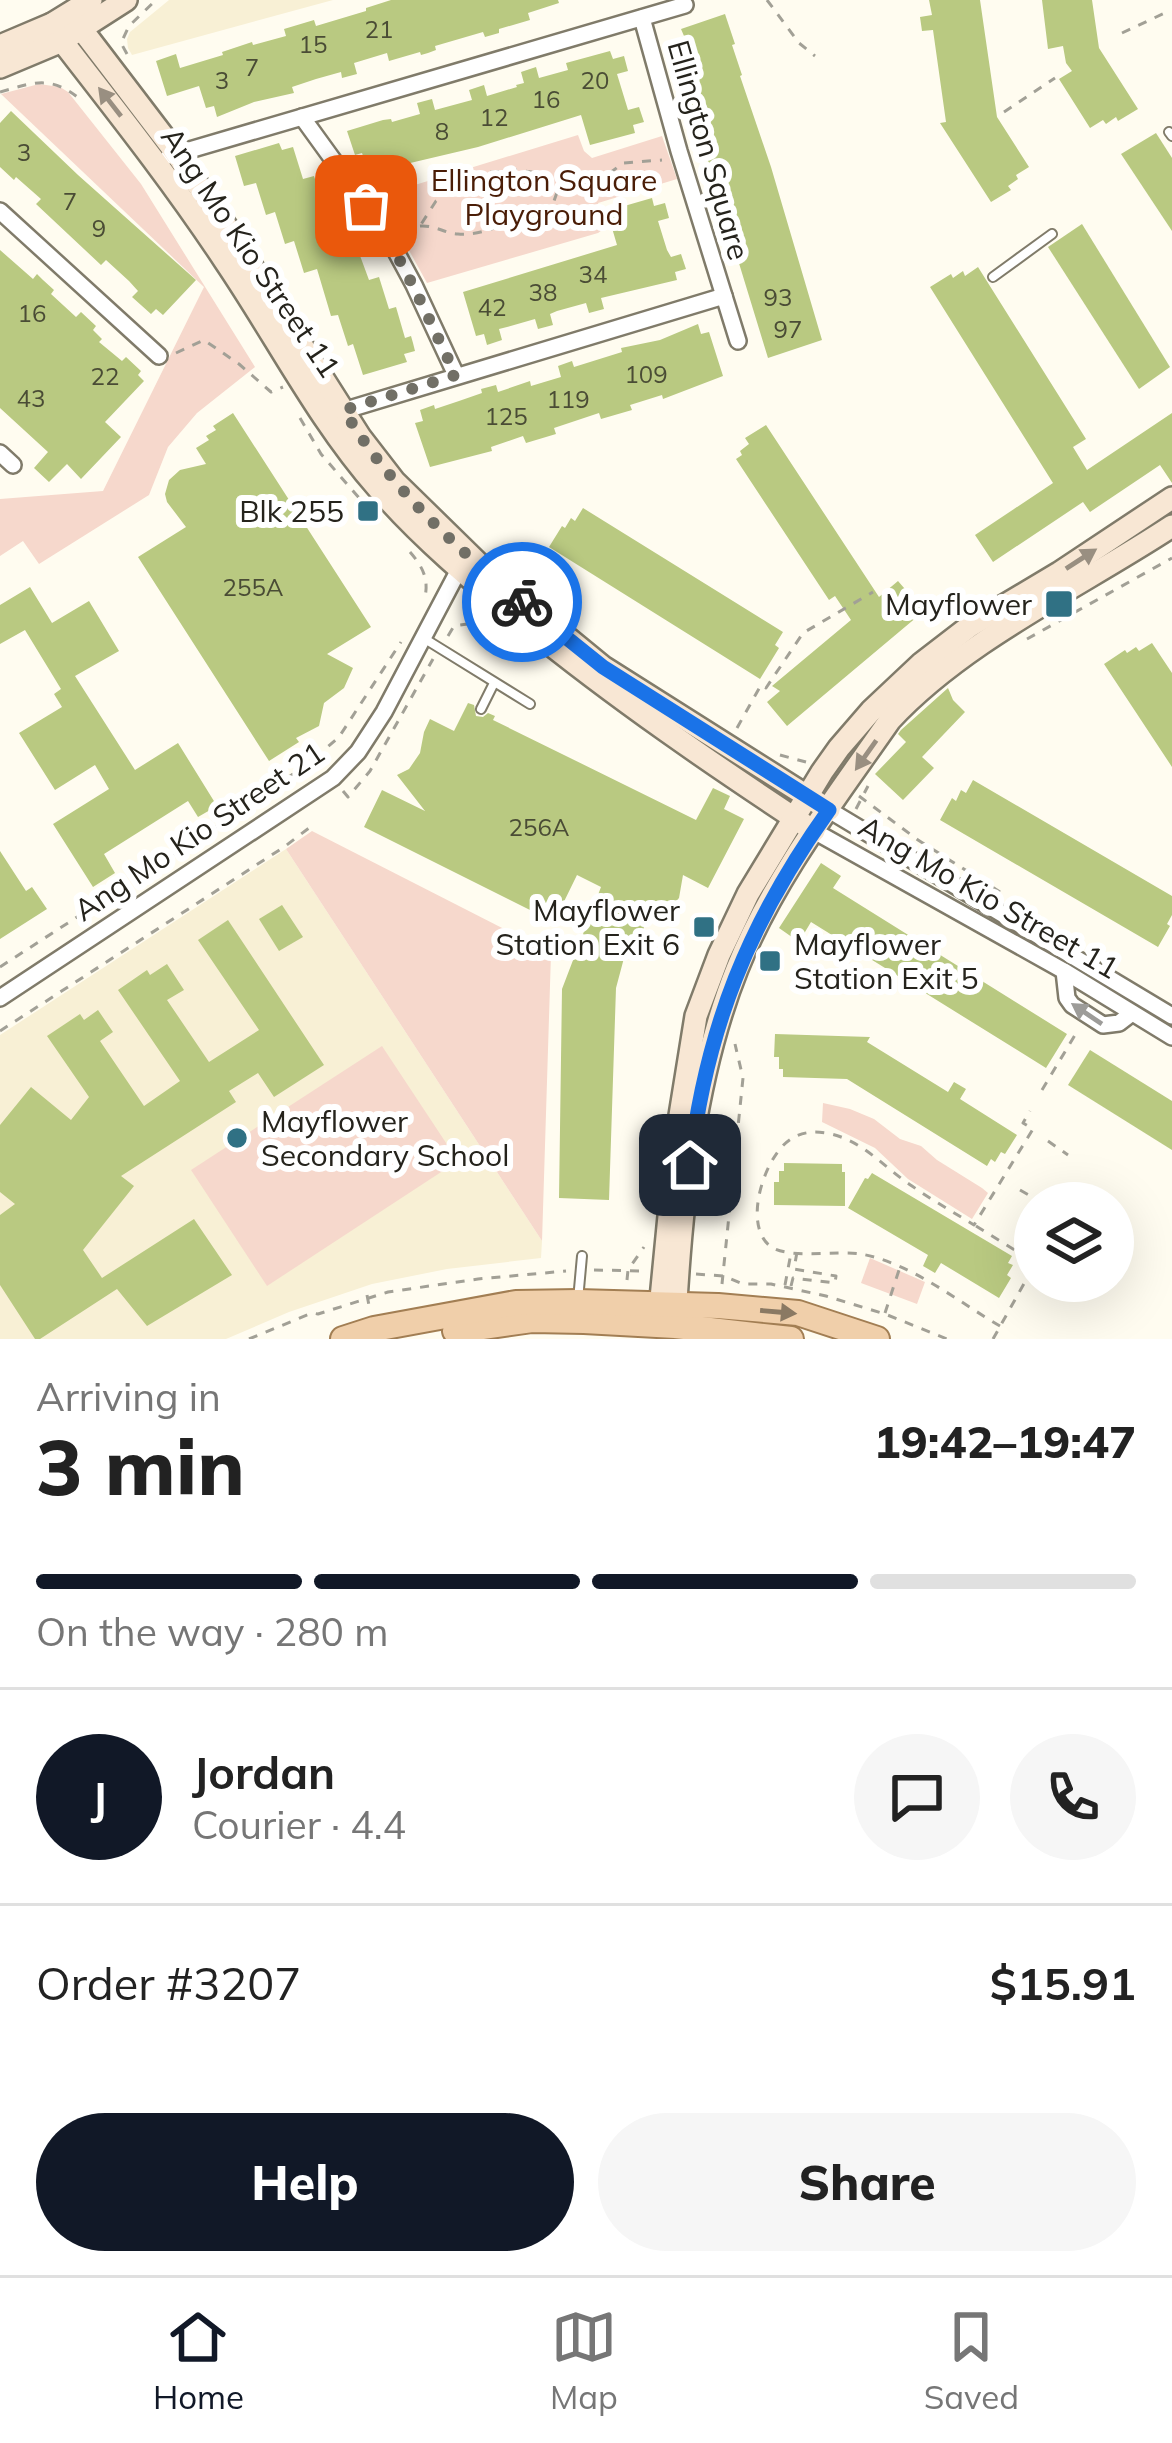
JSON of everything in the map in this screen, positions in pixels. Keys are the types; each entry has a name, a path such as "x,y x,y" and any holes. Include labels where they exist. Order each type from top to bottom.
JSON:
{"main road":[{"path":"0,46 66,27 92,0"},
{"path":"0,68 66,27 126,0"},
{"name":"Ang Mo Kio Street 11","path":"66,27 166,158 224,259 335,414 360,437 463,562 588,675 814,831"},
{"path":"667,1316 677,1134 696,1016 748,894 808,796 838,748 922,663 970,626 1172,498"},
{"path":"667,1316 677,1273 694,1128 715,1037 737,969 775,892 890,720 928,684 1172,526"},
{"name":"Ang Mo Kio Street 11","path":"463,562 603,667 829,810"},
{"path":"343,1339 516,1303 578,1302 791,1339"},
{"path":"405,1339 532,1320 667,1316 798,1313 881,1327"}],"street":[{"name":"Ellington Square","path":"166,158 685,5"},
{"name":"Ellington Square","path":"642,18 738,340"},
{"path":"302,117 392,246 456,375"},
{"path":"0,211 159,356"},
{"name":"Ellington Square","path":"335,414 724,296"},
{"path":"0,453 13,465"},
{"name":"Ang Mo Kio Street 21","path":"0,998 333,778 358,752 432,643 463,562"},
{"name":"Ang Mo Kio Street 11","path":"829,810 1172,1016"},
{"name":"Ang Mo Kio Street 11","path":"814,831 1172,1037"},
{"path":"1064,971 1072,1006 1111,1026 1132,1013"}],"lane":[{"path":"993,277 1052,234"},
{"path":"432,643 530,704"},
{"path":"481,709 494,683"},
{"path":"578,1302 582,1256"}],"path":[{"path":"767,0 799,43 815,56"},
{"path":"1122,33 1168,11"},
{"path":"1004,112 1055,78"},
{"path":"0,92 47,81 85,103"},
{"path":"392,246 396,233 403,238 421,226 436,201 471,174 516,170 586,186 623,163 660,160 679,151"},
{"path":"421,226 452,234 476,233 540,213 554,201 560,182"},
{"path":"159,356 204,340 271,392 286,389"},
{"path":"297,412 321,454 373,513"},
{"path":"411,553 424,572 424,601"},
{"path":"1012,647 1172,559"},
{"path":"735,732 761,685 766,688 803,634 873,592"},
{"path":"348,797 378,759 432,643 454,626 487,621 500,630"},
{"path":"0,967 316,757 339,737 399,644"},
{"path":"772,752 807,762"},
{"path":"863,798 869,785"},
{"path":"0,1031 309,828"},
{"path":"1042,1090 1087,1015"},
{"path":"724,1276 743,1078 734,1041"},
{"path":"974,1225 1033,1129 1023,1123 1030,1111"},
{"path":"1000,1326 933,1285 861,1254 773,1248 764,1240 758,1203 773,1158 786,1142 807,1132 839,1136 1014,1250"},
{"path":"1048,1141 1068,1155"},
{"path":"794,1252 794,1269 836,1276 835,1283 793,1278 788,1287 794,1252"},
{"path":"881,1327 900,1268"},
{"path":"249,1339 312,1313 388,1292 478,1279 628,1270"},
{"path":"993,1339 1014,1301"}],"shaded area":[{"path":"169,0 333,0 132,55 130,32"},
{"name":"Mayflower Secondary School","path":"286,849 542,1241 541,1258 372,1284 226,1339 0,1339 0,1035"}],"green space":[{"path":"39,84 68,92 141,184 255,367 197,413 168,447 149,495 39,564 23,541 0,556 0,499 103,491 204,287 1,94"},
{"name":"Ellington Square Playground","path":"578,135 592,158 662,136 677,179 598,203 605,228 598,233 427,283 379,196"},
{"path":"312,831 551,953 542,1241 286,849"},
{"path":"382,1046 458,1161 267,1286 191,1170"},
{"path":"823,1103 874,1119 982,1188 988,1193 972,1219 908,1179 875,1148 822,1122"},
{"path":"870,1258 925,1282 917,1304 861,1283"}],"building":[{"path":"391,0 559,3 528,13 530,20 499,29 499,33 485,37 483,32 435,46 428,53 389,61 387,53 354,63 357,74 342,78 341,72 316,79 292,87 294,93 217,117 214,106 206,108 199,86 167,96 156,61 176,54 180,68 252,42 286,36 284,29 314,20 316,26"},
{"path":"929,0 980,0 997,117 1029,167 1016,175 1018,179 1008,186 1011,190 991,202 940,123 946,122 933,30 922,31 920,17 932,15"},
{"path":"1042,0 1092,0 1099,48 1138,109 1118,121 1116,117 1106,124 1103,120 1090,128 1059,79 1072,71 1063,46 1048,49"},
{"path":"725,14 822,340 768,358 723,211 734,207 723,175 714,178 673,40 684,36 681,29"},
{"path":"610,51 613,59 624,56 628,71 617,74 628,110 639,107 644,122 633,125 635,133 590,145 581,115 389,168 390,175 376,179 362,153 355,155 347,131 420,114 417,103 432,99 435,110 472,100 469,90 484,85 487,96 517,87 524,83 521,72 536,67 539,78 568,70 566,63"},
{"path":"11,111 196,280 163,315 156,309 151,314 132,297 138,291 129,281 106,260 101,265 36,204 41,199 0,167 0,123"},
{"path":"1156,133 1172,158 1172,231 1121,154"},
{"path":"279,143 282,150 293,147 303,179 314,176 324,207 333,204 343,236 352,234 369,280 379,277 389,309 396,307 405,338 411,336 415,351 404,354 407,362 363,375 338,315 331,316 317,269 304,273 294,241 285,244 275,212 266,215 256,183 244,186 235,156"},
{"path":"652,198 654,206 665,203 669,218 658,221 667,250 671,257 681,254 686,269 675,272 677,280 601,298 604,309 589,313 586,303 557,311 550,314 553,325 538,329 535,319 499,329 502,340 487,345 484,334 476,336 463,292 617,245 607,211"},
{"path":"1082,224 1170,367 1139,389 1048,247"},
{"path":"0,250 33,279 37,274 76,317 81,312 96,326 93,330 102,339 99,342 141,371 138,375 144,381 105,422 121,437 81,479 67,464 49,482 34,468 48,452 0,408"},
{"path":"978,267 1086,439 1073,447 1087,470 1172,413 1172,483 1160,465 1090,512 1083,502 993,562 975,535 1053,483 930,287 951,274 953,278 963,271 965,276"},
{"path":"698,324 701,334 709,332 723,376 663,399 662,395 630,405 632,410 601,419 599,413 554,428 556,434 526,443 523,436 491,447 492,451 430,467 415,423 423,421 420,410 434,405 435,409 496,385 498,392 561,377 558,366 572,361 574,367"},
{"path":"233,413 371,627 327,654 353,668 344,688 324,703 319,726 269,761 138,557 186,527 167,502 169,480 180,470 206,464 196,448 209,440 206,436 216,430 213,426"},
{"path":"766,425 879,597 898,581 924,611 787,726 767,702 780,691 772,686 851,620 835,596 829,600 736,459 749,444 745,438"},
{"path":"583,508 783,632 760,679 549,547 562,526 571,518 575,521"},
{"path":"30,587 52,623 89,601 119,651 75,676 135,770 178,743 217,806 198,817 188,801 104,854 115,873 93,887 53,824 109,789 95,765 55,790 19,733 62,707 54,694 61,689 25,630 0,644 0,605"},
{"path":"1152,643 1172,673 1172,767 1104,664 1125,650 1136,647 1139,651"},
{"path":"948,688 965,712 922,757 934,768 903,800 875,774 906,742 898,734 901,730"},
{"path":"468,703 474,705 476,716 495,716 493,720 696,820 713,788 730,796 724,809 744,819 708,888 683,875 679,898 671,907 643,909 644,934 624,958 616,988 609,1200 559,1198 562,989 601,887 577,875 554,922 364,827 382,790 425,811 397,775 409,769 420,753 430,719 454,731"},
{"path":"973,780 1172,896 1170,926 1158,947 940,820 952,798 956,801 961,790 966,793"},
{"path":"0,851 26,891 32,887 47,909 0,939"},
{"path":"821,863 841,876 833,888 1067,1034 1046,1068 811,922 799,942 779,928"},
{"path":"282,905 303,937 279,951 259,919"},
{"path":"228,920 324,1065 274,1097 258,1073 229,1091 236,1102 121,1176 134,1186 83,1250 102,1278 194,1219 232,1275 147,1326 117,1289 35,1339 0,1285 0,1215 15,1204 0,1192 0,1125 31,1087 71,1120 89,1097 47,1036 80,1014 84,1020 98,1010 113,1032 100,1041 144,1106 180,1081 118,990 147,970 150,975 167,964 184,990 167,1000 209,1062 259,1030 198,940"},
{"path":"775,1034 870,1037 867,1042 948,1092 954,1082 966,1089 960,1099 1017,1135 1005,1154 1001,1152 987,1166 847,1079 783,1077 779,1057 774,1057"},
{"path":"1090,1050 1172,1101 1172,1150 1068,1085"},
{"path":"784,1163 842,1164 845,1206 774,1205 774,1182 779,1182"},
{"path":"872,1173 1012,1256 1007,1275 1011,1278 999,1298 941,1263 935,1273 923,1266 928,1255 848,1208"}],"way so far":[{"path":"366,206 386,233 456,375 344,410 394,481 522,602"}],"place":[{"name":"Blk 255","path":"368,511"},
{"name":"Mayflower","path":"1059,604"},
{"name":"Mayflower Station Exit 6","path":"704,927"},
{"name":"Mayflower Station Exit 5","path":"770,961"},
{"name":"Mayflower Secondary School","path":"237,1138"}],"route":[{"path":"522,602 603,667 829,810 787,870 737,969 715,1037 690,1165"}]}
